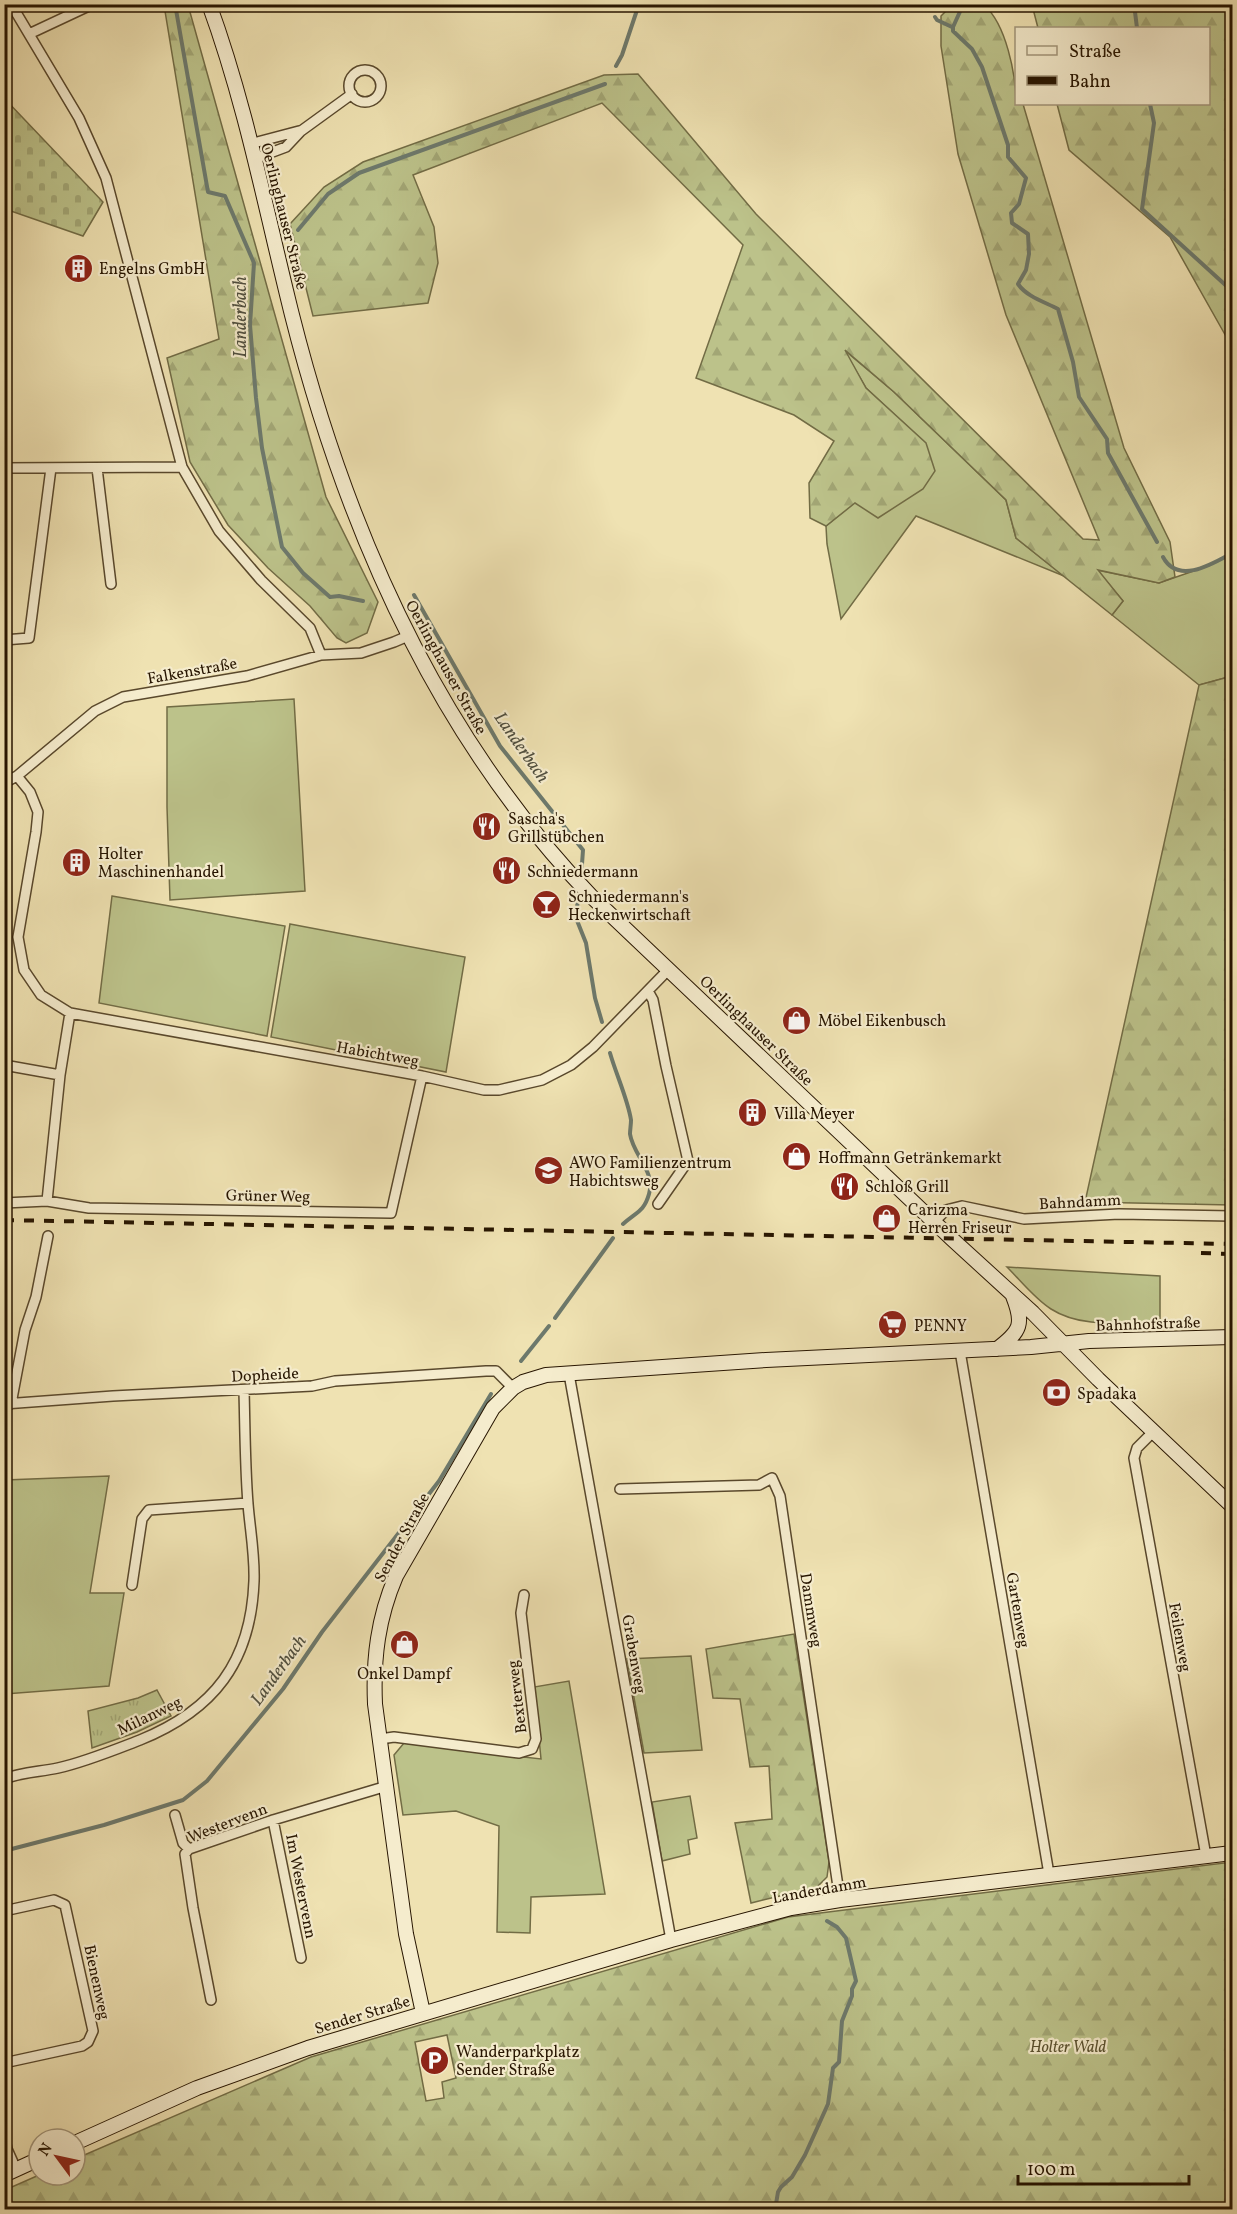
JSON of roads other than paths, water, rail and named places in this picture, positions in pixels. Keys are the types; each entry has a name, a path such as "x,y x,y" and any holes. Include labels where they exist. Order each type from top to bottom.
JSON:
{"main road":[{"name":"Oerlinghauser Straße","path":"209,4 250,144 292,314 330,447 357,523 408,636 471,746 514,807 592,897 1066,1344 1098,1379 1233,1506"},
{"path":"997,1349 1011,1339 1020,1323 1012,1294"},
{"name":"Bahnhofstraße","path":"1066,1344 1089,1341 1233,1337"},
{"name":"Sender Straße","path":"87,2138 197,2088 267,2062 423,2013 406,1934 375,1704 374,1672 377,1636 390,1589 415,1541 485,1419 504,1394 523,1382 546,1375 766,1360 1066,1344"},
{"name":"Landerdamm","path":"423,2013 671,1940 791,1908 840,1900 1233,1853"},
{"path":"10,2172 27,2164"}],"street":[{"path":"11,4 79,118 106,178 182,467 219,531 261,580 310,628 321,655"},
{"path":"29,34 93,4"},
{"path":"254,159 286,147 301,131 352,94"},
{"path":"250,144 301,131"},
{"path":"4,468 182,467"},
{"path":"4,640 29,638 51,468"},
{"path":"97,468 111,584"},
{"name":"Falkenstraße","path":"4,783 17,776 94,711 123,697 247,676 321,655 361,653 408,636"},
{"name":"Habichtweg","path":"17,776 30,792 38,812 18,937 24,970 41,995 70,1013 499,1090 542,1080 571,1065 593,1047 669,969"},
{"path":"648,991 653,1000 688,1161 658,1204"},
{"path":"47,1202 60,1075 70,1013"},
{"path":"4,1065 60,1075"},
{"name":"Grüner Weg","path":"4,1203 47,1202 89,1208 392,1213 422,1076"},
{"name":"Bahndamm","path":"934,1221 946,1210 962,1206 1024,1219 1119,1214 1233,1216"},
{"name":"Dopheide","path":"48,1236 36,1297 25,1330 8,1404 312,1386 339,1380 486,1371 496,1371 513,1388"},
{"name":"Gartenweg","path":"960,1351 1049,1874"},
{"name":"Grabenweg","path":"569,1374 671,1940"},
{"name":"Milanweg","path":"4,1779 60,1768 141,1739 184,1718 206,1701 228,1675 248,1634 255,1580 248,1503 244,1390"},
{"name":"Feilenweg","path":"1154,1431 1137,1448 1134,1458 1206,1856"},
{"name":"Dammweg","path":"620,1489 759,1485 772,1478 780,1496 840,1900"},
{"path":"132,1585 142,1520 149,1510 248,1503"},
{"name":"Bexterweg","path":"380,1739 394,1737 519,1753 532,1749 536,1739 520,1613 524,1595"},
{"name":"Westervenn","path":"211,2000 185,1860 185,1854 189,1849 387,1786"},
{"path":"175,1815 183,1843 189,1849"},
{"name":"Im Westervenn","path":"273,1821 301,1958"},
{"name":"Bienenweg","path":"4,1911 54,1900 65,1905 93,2031 88,2042 82,2046 4,2062"},
{"path":"4,2135 10,2172"}],"waterway":[{"name":"Landerbach","path":"175,4 208,192 225,196 254,263 250,325 256,398 262,448 282,547 303,573 330,597 339,596 363,601"},
{"path":"616,66 639,4"},
{"path":"1134,4 1137,27"},
{"path":"963,5 953,31 972,49 982,67 1008,145 1008,157 1026,178 1019,204 1011,213 1012,223 1028,234 1029,254 1026,270 1018,284 1031,296 1058,309 1073,362 1079,397 1107,439 1108,453 1157,542"},
{"path":"935,17 952,27"},
{"path":"298,230 328,194 359,173 605,84"},
{"path":"1150,105 1154,123 1142,209 1232,291"},
{"path":"1163,557 1177,570 1186,571 1196,570 1232,553"},
{"name":"Landerbach","path":"414,595 500,746 583,850 581,878"},
{"name":"Landerbach","path":"579,888 576,918 586,943 595,998 602,1022"},
{"name":"Landerbach","path":"610,1053 631,1120 632,1142 647,1171 650,1186 645,1205 623,1224"},
{"name":"Landerbach","path":"555,1318 613,1238"},
{"name":"Landerbach","path":"521,1361 549,1326"},
{"name":"Landerbach","path":"4,1851 104,1825 183,1800 207,1781 283,1689 322,1632 439,1481 491,1394"},
{"path":"775,2210 778,2192 792,2177 805,2155 828,2104 833,2068 839,2062 842,2021 856,1981 846,1938 837,1927 827,1921"}],"railway":[{"path":"4,1220 1232,1244"},
{"path":"1201,1253 1232,1254"}],"place":[{"name":"Engelns GmbH","path":"78,268"},
{"name":"Sascha's Grillstübchen","path":"487,827"},
{"name":"Holter Maschinenhandel","path":"77,862"},
{"name":"Schniedermann","path":"506,871"},
{"name":"Schniedermann's Heckenwirtschaft","path":"547,905"},
{"name":"Möbel Eikenbusch","path":"797,1020"},
{"name":"Villa Meyer","path":"753,1113"},
{"name":"Hoffmann Getränkemarkt","path":"797,1157"},
{"name":"AWO Familienzentrum Habichtsweg","path":"548,1171"},
{"name":"Schloß Grill","path":"844,1186"},
{"name":"Carizma Herren Friseur","path":"887,1218"},
{"name":"PENNY","path":"893,1325"},
{"name":"Spadaka","path":"1056,1393"},
{"name":"Onkel Dampf","path":"404,1645"},
{"name":"Wanderparkplatz Sender Straße","path":"435,2060"}],"park label":[{"name":"Holter Wald","path":"1068,2046"}]}
